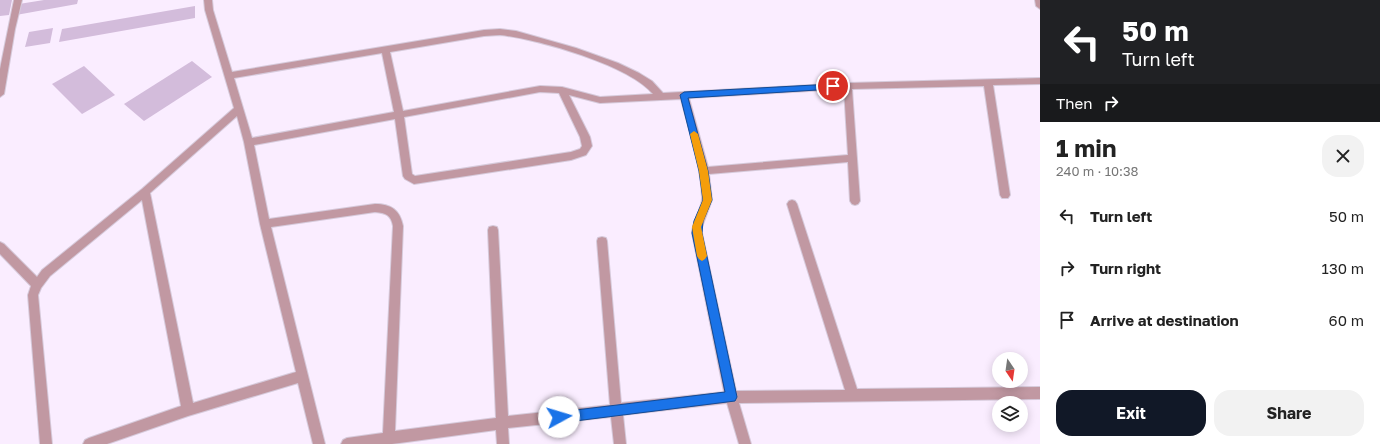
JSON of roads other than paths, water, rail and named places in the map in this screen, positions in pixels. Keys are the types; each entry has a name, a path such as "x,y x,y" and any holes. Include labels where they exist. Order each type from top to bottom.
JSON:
{"street":[{"path":"0,94 1,79 18,0"},
{"path":"208,0 209,10 228,76 249,142 265,224 301,376 319,444"},
{"path":"1039,0 1040,6"},
{"path":"228,76 484,33 500,32 516,34 573,50 614,65 636,74 650,83 660,96"},
{"path":"386,50 399,115 406,168 408,176 414,180 425,180 571,156 583,152 587,146 585,137 562,90"},
{"path":"249,142 540,89 562,90 600,100 848,86 1040,81"},
{"path":"988,82 1005,195"},
{"path":"848,86 855,201"},
{"path":"684,95 704,171 707,200 699,221 697,233 731,397 745,444"},
{"path":"46,444 33,295 37,285 46,273 145,192 239,109"},
{"path":"704,171 852,158"},
{"path":"145,192 188,410"},
{"path":"792,204 854,395"},
{"path":"265,224 375,208 386,208 393,212 397,217 398,226 389,438"},
{"path":"494,230 503,444"},
{"path":"602,241 620,444"},
{"path":"0,247 37,285"},
{"path":"89,444 188,410 301,376"},
{"path":"347,444 502,423 731,397 1040,393"}]}
